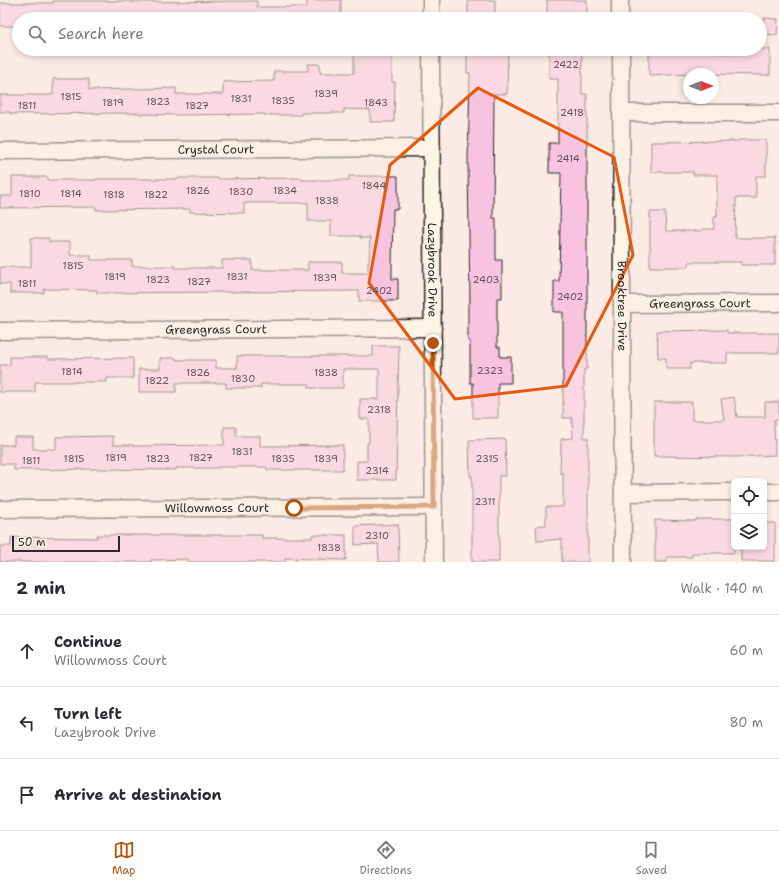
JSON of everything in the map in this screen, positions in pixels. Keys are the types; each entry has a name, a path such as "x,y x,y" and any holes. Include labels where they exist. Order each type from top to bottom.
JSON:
{"street":[{"path":"431,0 431,12"},
{"path":"620,0 620,12"},
{"name":"Lazybrook Drive","path":"431,56 434,562"},
{"name":"Brooktree Drive","path":"620,56 624,562"},
{"path":"621,113 779,113"},
{"name":"Crystal Court","path":"0,151 432,148"},
{"name":"Greengrass Court","path":"622,304 779,304"},
{"name":"Greengrass Court","path":"0,331 433,328"},
{"path":"623,493 731,492"},
{"path":"767,492 779,492"},
{"name":"Willowmoss Court","path":"0,510 434,507"}],"highlighted area":[{"path":"478,88 614,157 633,255 566,386 455,399 369,283 390,165"}],"building":[{"path":"307,0 341,0 341,12 12,12 12,26 0,26 0,3 53,3 53,1 257,1 257,7 307,7"},
{"path":"468,0 495,0 495,12 468,12"},
{"path":"547,0 587,0 587,12 547,12"},
{"path":"767,18 778,19 777,35 767,34"},
{"path":"767,49 770,49 770,75 719,74 719,68 683,68 683,74 649,76 649,56 767,56"},
{"path":"354,56 392,56 392,82 395,82 394,122 370,122 370,110 344,109 344,113 301,113 301,115 179,115 140,113 10,114 10,112 0,112 0,95 53,95 53,79 89,79 89,90 176,88 176,94 223,94 223,82 274,81 274,71 308,71 308,64 320,64 320,73 354,73"},
{"path":"467,56 508,56 507,94 494,94 493,218 496,218 496,260 502,260 502,298 497,298 497,347 500,347 500,357 511,357 511,383 498,383 498,418 473,418 473,383 470,383 470,341 468,341 468,303 470,303 468,163 470,73 467,73"},
{"path":"549,56 582,56 582,94 587,94 587,369 584,369 584,438 588,438 588,562 562,562 562,539 537,541 536,526 546,525 546,507 563,507 563,473 560,473 561,439 573,438 572,418 563,418 563,312 554,312 554,281 559,281 561,173 549,173 549,143 558,143 558,79 549,79"},
{"path":"766,140 766,176 756,176 756,198 736,198 735,238 775,238 775,265 741,265 741,262 689,262 689,267 650,267 650,212 665,212 666,231 702,231 702,229 714,229 714,217 717,217 717,175 693,175 693,172 651,172 651,142"},
{"path":"349,176 398,176 398,209 393,209 392,279 398,279 398,301 359,301 359,291 97,293 97,290 44,289 44,293 10,293 10,284 0,284 0,267 31,267 31,238 49,238 49,242 70,242 70,255 91,255 91,260 132,260 132,266 222,268 222,260 252,260 252,270 308,270 308,262 342,262 342,273 368,273 370,238 360,238 360,236 331,236 331,221 308,221 308,203 244,203 244,213 190,212 190,209 96,210 96,207 0,208 0,196 12,196 12,177 48,177 48,180 302,178 302,180 349,180"},
{"path":"727,330 727,333 779,333 779,353 727,353 727,363 690,363 690,369 666,369 666,358 658,358 657,331"},
{"path":"373,346 399,346 396,480 357,480 357,461 367,461 367,443 369,443 369,419 360,419 360,399 379,399 379,369 343,369 343,388 309,388 309,384 261,384 261,388 226,388 226,383 176,383 176,392 139,392 139,369 160,369 160,358 176,358 176,360 216,360 216,368 237,368 237,356 373,356"},
{"path":"10,357 48,357 48,359 133,358 133,378 107,378 107,382 35,382 35,392 0,392 0,365 10,365"},
{"path":"734,397 737,417 765,417 765,402 779,402 779,420 774,420 775,455 734,457 654,456 654,402 692,402 692,420 724,420 721,399"},
{"path":"224,427 236,427 236,436 260,436 260,446 343,445 343,470 267,470 267,467 218,467 176,468 176,470 14,470 14,464 0,464 0,445 14,445 14,437 33,437 33,449 56,449 56,437 113,436 113,445 133,446 224,445"},
{"path":"505,439 506,476 499,476 499,562 472,562 472,476 470,476 469,440"},
{"path":"696,519 731,519 731,550 734,550 734,553 692,553 692,557 667,557 667,562 655,562 655,520 696,521"},
{"path":"767,523 775,523 775,561 741,561 741,550 767,550"},
{"path":"398,524 399,562 379,562 378,544 355,545 355,526"},
{"path":"97,535 262,535 262,538 312,538 312,535 346,535 346,560 285,558 285,562 188,562 188,559 151,560 151,562 0,562 0,546 11,546 11,537 97,538"}],"route":[{"path":"294,508 434,507 433,343"}]}
